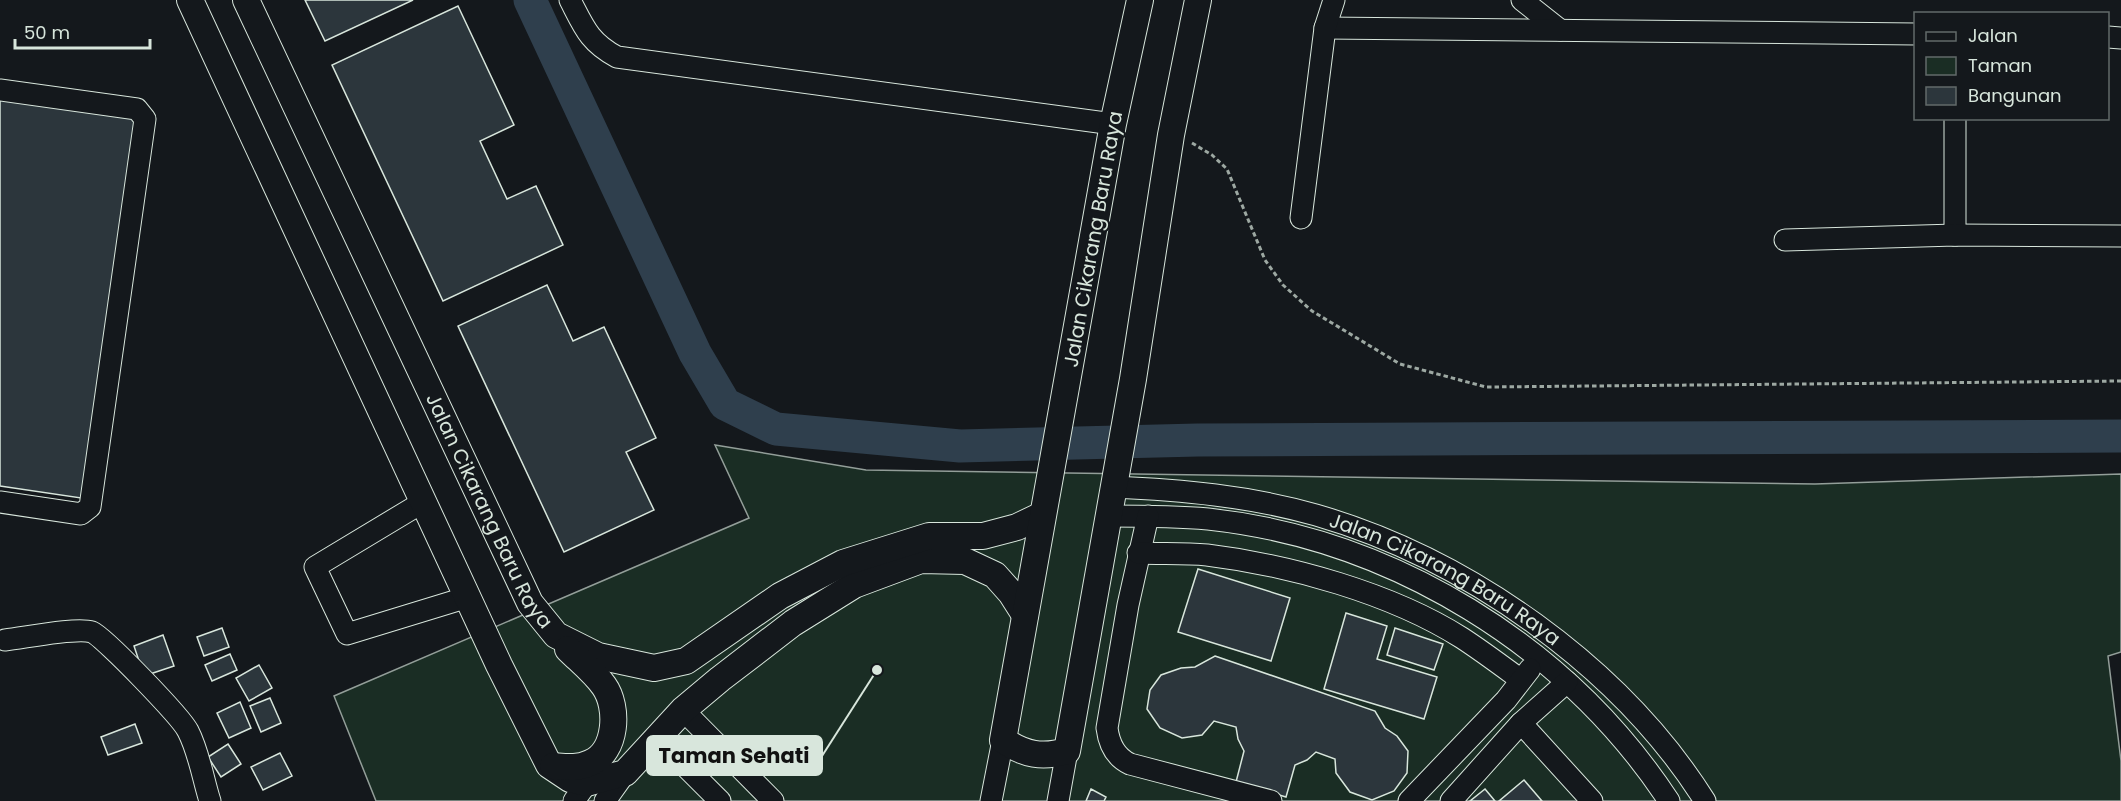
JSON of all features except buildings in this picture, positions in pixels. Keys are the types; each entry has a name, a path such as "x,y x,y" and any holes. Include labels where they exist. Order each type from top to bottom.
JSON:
{"main road":[{"path":"190,0 423,502 549,765 589,795 625,773 683,710 793,623 854,585 921,560 965,561 995,575 1011,593 1025,615"},
{"name":"Jalan Cikarang Baru Raya","path":"246,0 530,603 556,636 598,656 621,663 654,668 686,661 780,596 843,563 929,536 983,536 1017,527 1042,515"},
{"name":"Jalan Cikarang Baru Raya","path":"1003,740 1113,124 1140,0"},
{"path":"1003,740 1017,750 1034,755 1051,756 1067,751 1133,379 1171,135 1198,0"},
{"path":"549,765 573,768 592,763 607,745 614,724 614,713 604,687 556,636"}],"street":[{"path":"570,0 587,31 599,47 617,57 1113,124"},
{"path":"1300,218 1325,28 1334,0"},
{"path":"1522,0 1560,30"},
{"path":"1325,28 1914,34"},
{"path":"0,90 137,109 145,119 90,507 81,514 0,502"},
{"path":"1955,235 1956,120"},
{"path":"1785,240 1955,235 2121,236"},
{"name":"Jalan Cikarang Baru Raya","path":"1113,487 1193,492 1250,500 1316,515 1381,538 1443,567 1502,601 1558,641 1610,687 1657,737 1705,801"},
{"path":"423,502 315,567 347,634 468,597"},
{"name":"Jalan Cikarang Baru Raya","path":"1108,516 1208,519 1268,529 1326,544 1383,565 1437,591 1490,622 1538,657 1567,682 1631,749 1669,801"},
{"path":"1148,516 1138,553 1107,728 1112,746 1120,759 1130,764 1271,801"},
{"path":"1138,553 1206,555 1335,584 1402,608 1461,637 1521,680"},
{"path":"5,640 92,632 106,642 179,717 189,731 210,801"},
{"path":"1409,801 1506,700 1538,657"},
{"path":"1451,801 1521,723 1567,682"},
{"path":"683,710 772,801"},
{"path":"1521,723 1592,801"},
{"path":"657,738 720,801"},
{"name":"Jalan Cikarang Baru Raya","path":"991,801 1003,740"},
{"path":"1058,801 1067,751"}],"path":[{"path":"1171,135 1190,142 1212,155 1227,170 1265,260 1283,285 1312,311 1400,364 1486,387 2121,381"}],"green space":[{"path":"715,445 866,470 1815,484 2121,474 2121,652 2108,656 2121,761 2121,801 376,801 334,696 749,518"}],"waterway":[{"path":"530,0 695,353 725,404 776,429 960,446 1198,440 2121,436"}],"place":[{"name":"Taman Sehati","path":"877,670"}]}
